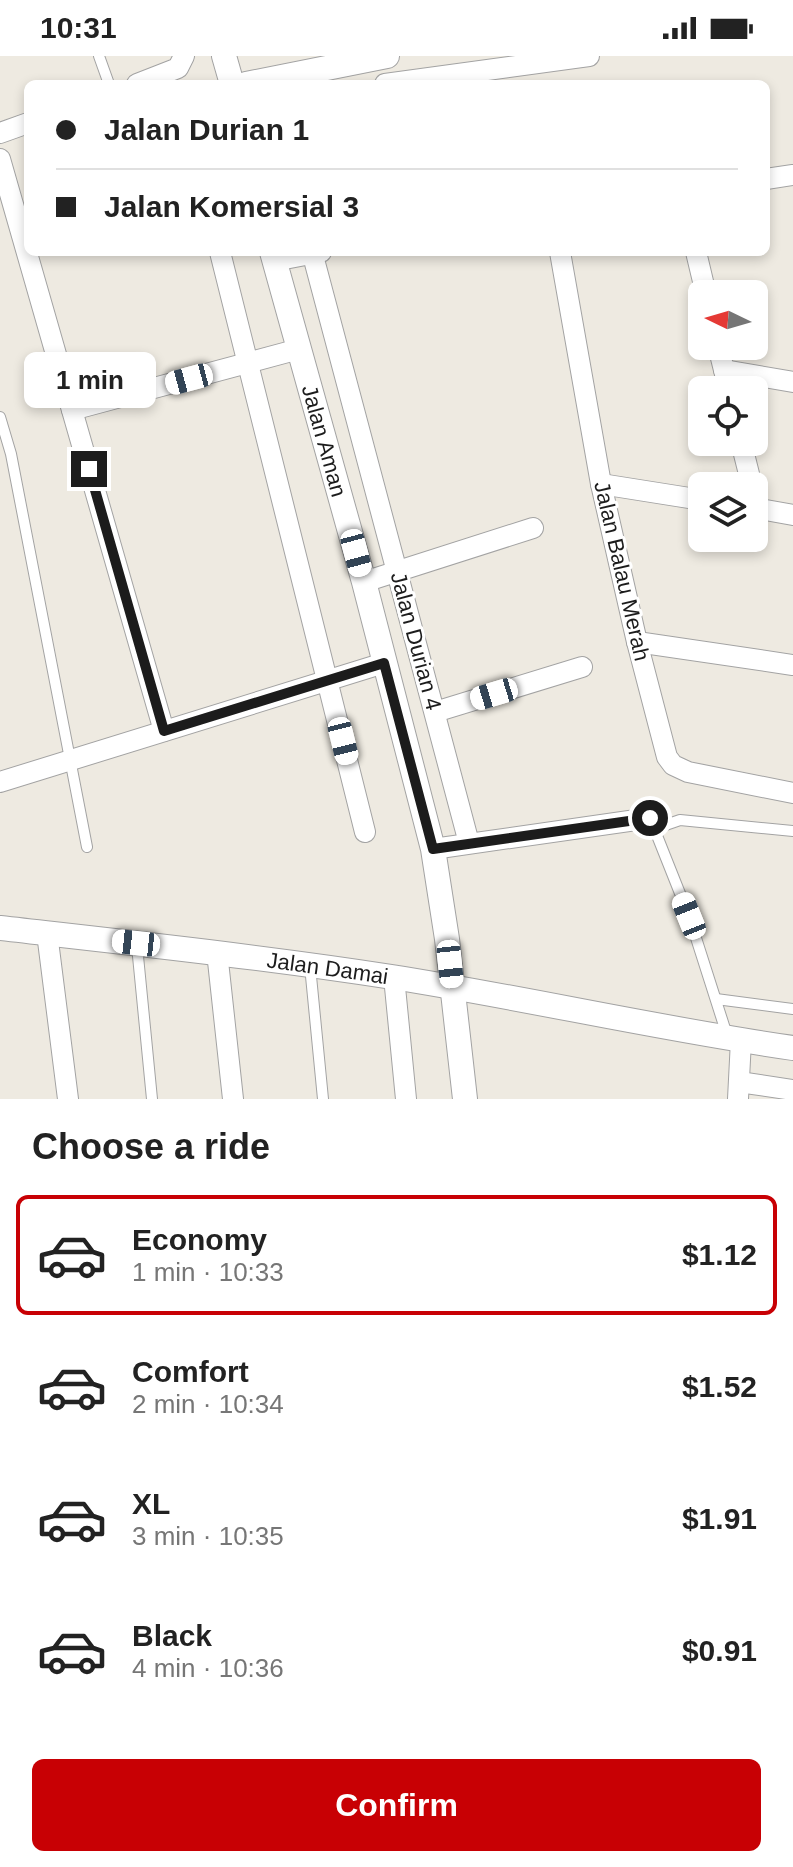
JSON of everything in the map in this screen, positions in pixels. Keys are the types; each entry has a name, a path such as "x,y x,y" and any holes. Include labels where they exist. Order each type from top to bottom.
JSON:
{"street":[{"path":"148,80 173,71 182,64 184,56"},
{"path":"224,56 231,80"},
{"path":"266,80 387,56"},
{"path":"422,80 534,68 589,56"},
{"path":"0,133 24,124"},
{"path":"0,159 24,243"},
{"path":"770,178 793,175"},
{"path":"28,256 164,731"},
{"path":"221,256 365,832"},
{"name":"Jalan Durian 4","path":"316,256 469,843"},
{"name":"Jalan Balau Merah","path":"561,256 601,484 666,752 673,765 688,772 793,793"},
{"path":"697,256 703,280"},
{"name":"Jalan Aman","path":"273,257 364,582 433,849 465,1099"},
{"path":"72,410 299,349"},
{"path":"768,381 793,382"},
{"path":"601,484 688,498"},
{"path":"768,508 793,515"},
{"path":"364,582 533,528"},
{"path":"637,642 793,665"},
{"path":"0,782 384,663"},
{"path":"435,712 582,667"},
{"path":"433,849 652,824"},
{"name":"Jalan Damai","path":"0,928 217,952 394,977 793,1048"},
{"path":"47,933 68,1099"},
{"path":"217,952 233,1099"},
{"path":"394,977 406,1099"},
{"path":"735,1039 739,1090 793,1090"}],"lane":[{"path":"99,56 108,80"},
{"path":"0,417 11,454 87,847"},
{"path":"735,1039 716,999 689,916 652,824 680,820 793,831"},
{"path":"136,943 152,1099"},
{"path":"310,966 323,1099"},
{"path":"716,999 793,1009"}],"route":[{"path":"89,469 164,731 384,663 433,849 650,818"}]}
